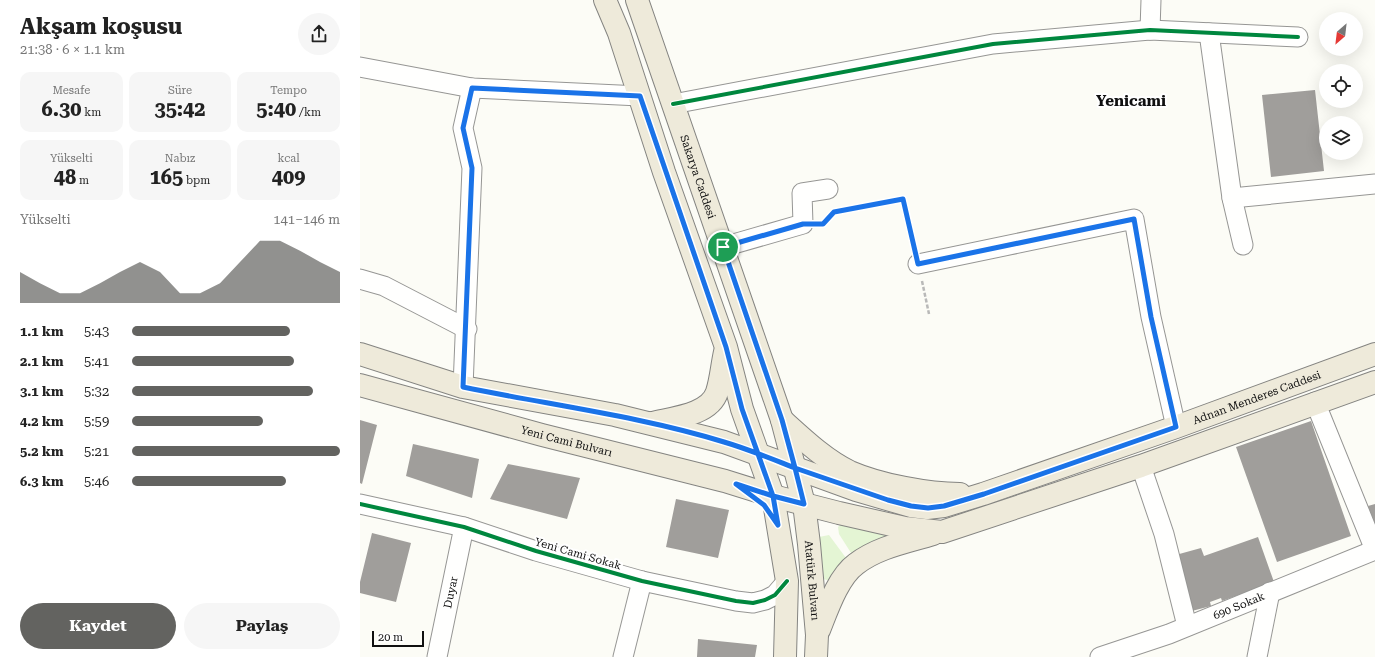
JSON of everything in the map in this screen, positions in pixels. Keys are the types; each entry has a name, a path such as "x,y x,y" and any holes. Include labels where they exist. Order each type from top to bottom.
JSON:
{"main road":[{"path":"605,0 619,33 726,347 742,409 773,496 787,581 785,657"},
{"name":"Sakarya Caddesi","path":"637,0 782,420 795,468"},
{"path":"651,423 700,410 711,402 717,394 726,347"},
{"path":"360,354 463,387 651,423 724,442 758,454"},
{"name":"Adnan Menderes Caddesi","path":"758,454 856,490 911,506 928,508 944,506 984,494 1176,427 1375,354"},
{"path":"817,635 830,603 847,573 855,564 876,552 942,532 1141,466 1315,402 1375,382"},
{"name":"Yeni Cami Bulvarı","path":"360,385 542,435 736,484 804,504"},
{"path":"782,420 806,442 834,462 865,477 904,487 945,494 984,494"},
{"name":"Atatürk Bulvarı","path":"795,468 804,504 809,544 817,635 816,657"},
{"path":"736,484 764,505 778,525"},
{"path":"804,504 905,528 942,532"}],"street":[{"path":"1150,30 1151,0"},
{"path":"673,104 993,44 1150,30 1298,37"},
{"path":"1210,33 1232,198 1243,245"},
{"path":"360,67 472,88 640,96"},
{"path":"463,387 467,329 472,168 463,128 472,88"},
{"path":"1232,198 1375,184"},
{"path":"723,247 803,224 802,193 828,189"},
{"path":"918,264 1134,219 1151,317 1176,427"},
{"path":"360,279 384,286 467,329"},
{"path":"1315,402 1375,550"},
{"path":"1141,466 1164,534 1187,626"},
{"name":"Yeni Cami Sokak","path":"360,504 464,527 536,551 642,581 736,601 752,603 775,595 787,581"},
{"name":"Duyar","path":"437,657 464,527"},
{"name":"690 Sokak","path":"1100,657 1187,626 1375,550"},
{"path":"623,657 642,581"},
{"path":"1257,657 1270,592"}],"path":[{"path":"803,224 823,224 834,212 903,199 929,314"}],"green space":[{"path":"844,521 895,536 853,556 839,534 838,527"},
{"path":"829,535 846,558 831,581 823,579 819,537"}],"building":[{"path":"1315,90 1319,126 1319,160 1323,160 1324,171 1271,177 1262,95"},
{"path":"360,420 377,425 362,484 360,483"},
{"path":"1311,421 1351,536 1277,562 1236,447"},
{"path":"413,444 479,459 472,498 406,476"},
{"path":"508,464 580,478 567,519 490,499"},
{"path":"676,499 729,510 718,558 666,547"},
{"path":"1375,504 1375,524 1368,506"},
{"path":"372,533 411,543 396,602 360,593 360,582"},
{"path":"1258,537 1274,582 1222,601 1221,598 1210,602 1211,606 1188,612 1172,556 1201,548 1204,556"},
{"path":"698,639 757,645 755,657 697,657"}],"cycle path":[{"path":"673,104 993,44 1150,30 1298,37"},
{"path":"918,264 1134,219 1151,317 1176,427"},
{"path":"360,504 464,527 536,551 642,581 736,601 753,603 765,600 775,595 787,581"}],"district":[{"name":"Yenicami","path":"1131,101"}],"route":[{"path":"723,247 782,420 795,468 758,454 724,442 651,423 463,387 467,329 472,168 463,128 472,88 640,96 664,172 726,347 742,409 758,454 773,496 736,484 764,505 772,514 778,525 773,496 804,504 795,468 888,500 911,506 928,508 944,506 984,494 1176,427 1151,317 1134,219 918,264 903,199 834,212 823,224 803,224 723,247"}]}
